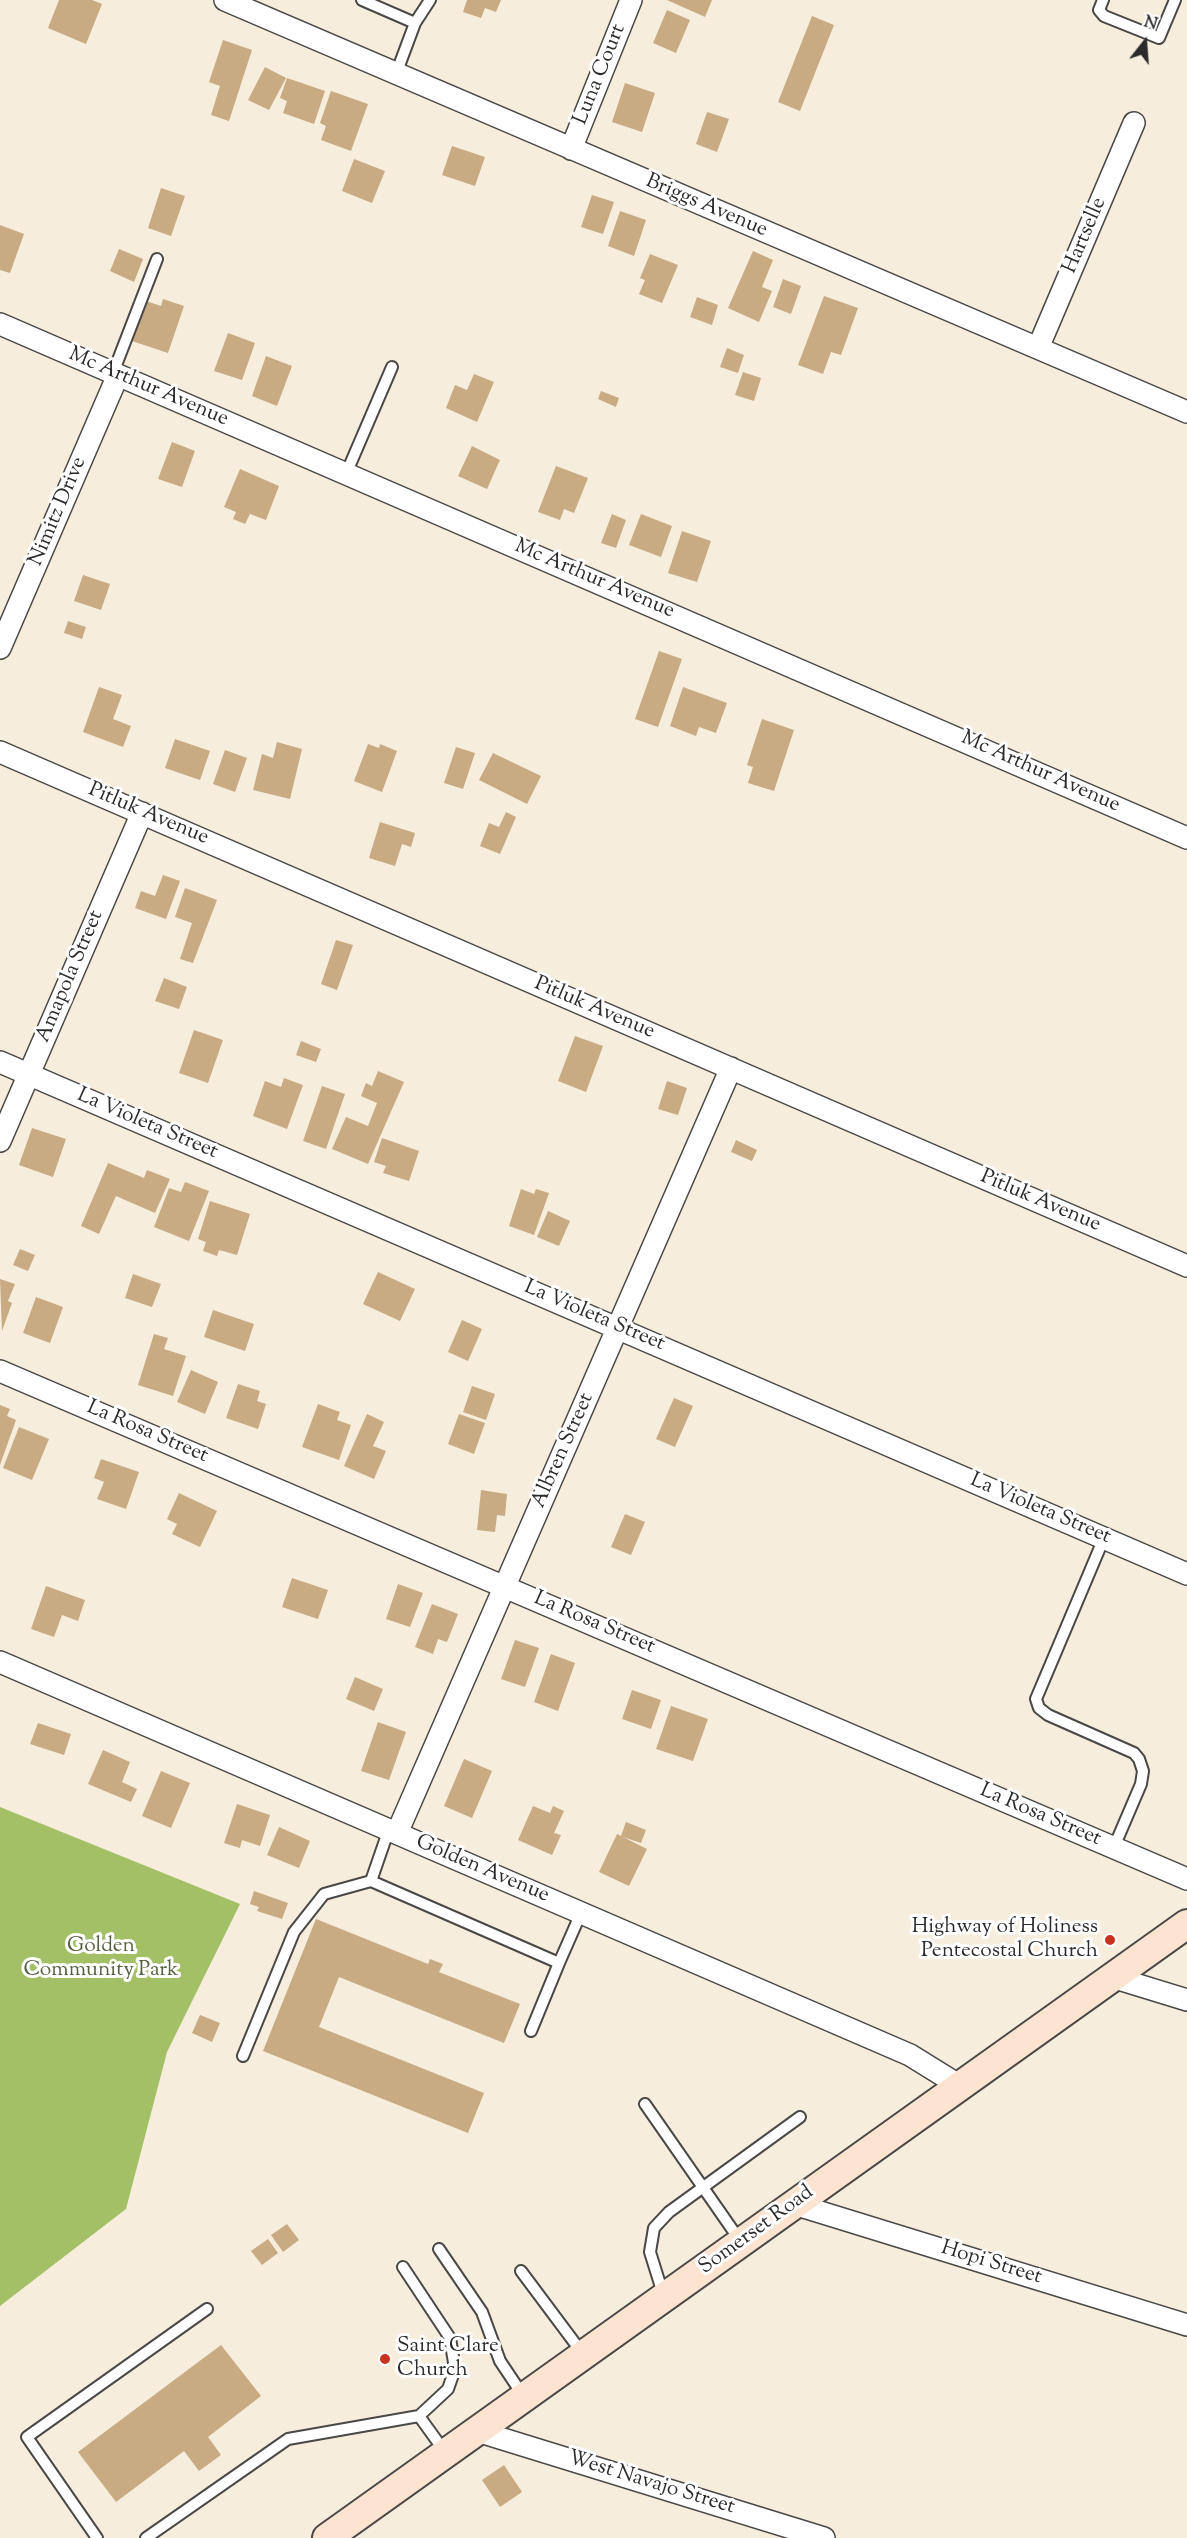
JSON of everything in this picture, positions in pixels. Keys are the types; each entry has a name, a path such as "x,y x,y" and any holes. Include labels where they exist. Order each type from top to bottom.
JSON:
{"main road":[{"name":"Somerset Road","path":"327,2538 1187,1924"}],"street":[{"name":"Briggs Avenue","path":"225,0 1187,412"},
{"name":"Luna Court","path":"571,149 631,0"},
{"name":"Hartselle","path":"1038,348 1134,123"},
{"name":"Mc Arthur Avenue","path":"0,324 1187,838"},
{"name":"Nimitz Drive","path":"0,648 116,374"},
{"name":"Pitluk Avenue","path":"0,752 1187,1266"},
{"name":"Amapola Street","path":"0,1141 142,813"},
{"name":"La Violeta Street","path":"0,1062 1187,1574"},
{"name":"Albren Street","path":"393,1831 504,1586 731,1068"},
{"name":"La Rosa Street","path":"0,1371 1187,1879"},
{"name":"Golden Avenue","path":"0,1662 910,2055 960,2086"},
{"path":"1112,1977 1187,2000"},
{"name":"Hopi Street","path":"794,2204 1187,2325"},
{"name":"West Navajo Street","path":"477,2430 824,2538"}],"lane":[{"path":"362,0 415,22"},
{"path":"396,74 415,22 430,0"},
{"path":"1103,0 1099,10 1104,16 1159,38 1175,0"},
{"path":"116,374 157,259"},
{"path":"346,474 392,367"},
{"path":"1104,1538 1036,1699 1039,1708 1048,1714 1134,1753 1139,1760 1143,1771 1141,1784 1114,1847"},
{"path":"371,1881 393,1831"},
{"path":"243,2056 294,1932 324,1894 371,1881 559,1963"},
{"path":"531,2031 581,1913"},
{"path":"645,2104 741,2242"},
{"path":"664,2297 650,2252 654,2228 669,2212 800,2117"},
{"path":"439,2249 482,2312 500,2361 524,2397"},
{"path":"146,2538 288,2439 419,2416 448,2389 455,2369 450,2338 403,2267"},
{"path":"521,2271 583,2355"},
{"path":"97,2538 27,2437 207,2309"},
{"path":"419,2416 446,2453"}],"green space":[{"name":"Golden Community Park","path":"0,1807 240,1904 167,2052 126,2209 0,2306"}],"building":[{"path":"59,0 92,0 102,4 86,44 48,28"},
{"path":"467,0 501,0 496,12 485,8 481,18 463,12"},
{"path":"667,0 712,0 705,17"},
{"path":"667,10 690,20 676,53 653,43"},
{"path":"812,16 834,25 800,111 778,102"},
{"path":"223,40 252,50 229,121 211,115 220,86 209,82"},
{"path":"265,67 286,78 269,110 248,100"},
{"path":"287,78 325,91 314,124 283,113 287,101 280,98"},
{"path":"625,83 655,93 642,132 612,122"},
{"path":"331,91 368,104 351,151 321,140 326,126 320,123"},
{"path":"707,112 729,119 717,152 696,144"},
{"path":"452,146 485,157 475,186 442,175"},
{"path":"354,159 385,171 372,203 342,191"},
{"path":"161,188 185,196 171,236 148,228"},
{"path":"592,195 614,202 603,234 581,227"},
{"path":"620,211 646,220 634,256 608,246"},
{"path":"0,225 24,234 10,273 0,270"},
{"path":"119,249 143,259 134,282 110,271"},
{"path":"753,251 773,260 762,287 772,291 759,322 728,308"},
{"path":"650,254 678,265 662,303 639,294 645,280 640,278"},
{"path":"783,279 801,286 791,314 773,307"},
{"path":"824,296 858,308 841,355 831,352 823,374 798,365"},
{"path":"697,297 718,305 712,325 690,317"},
{"path":"163,299 184,306 168,353 132,341 146,301 161,306"},
{"path":"228,333 255,343 242,380 214,371"},
{"path":"727,348 744,355 738,373 720,367"},
{"path":"266,356 292,366 277,406 252,396"},
{"path":"743,372 761,378 754,401 735,395"},
{"path":"474,374 494,382 477,422 446,408 455,385 467,390"},
{"path":"601,391 619,398 616,407 598,399"},
{"path":"172,442 195,451 182,487 158,479"},
{"path":"472,446 500,460 487,489 458,476"},
{"path":"556,466 588,478 574,513 564,509 560,520 538,512"},
{"path":"240,469 279,486 266,520 250,514 245,524 233,519 236,512 224,507"},
{"path":"612,514 626,520 616,548 601,543"},
{"path":"641,514 672,526 661,557 629,545"},
{"path":"682,531 711,541 697,582 668,573"},
{"path":"83,575 110,584 101,610 74,601"},
{"path":"68,621 86,627 82,639 64,633"},
{"path":"659,651 682,659 658,727 635,719"},
{"path":"99,687 122,695 113,719 131,726 123,747 83,732"},
{"path":"683,687 727,703 716,733 699,727 696,736 670,726"},
{"path":"762,719 794,730 774,791 748,783 753,767 747,765"},
{"path":"175,739 210,751 200,780 165,768"},
{"path":"277,742 302,749 290,799 253,790 262,754 273,758"},
{"path":"368,744 379,748 380,744 397,751 382,792 354,781"},
{"path":"456,747 475,753 463,789 444,783"},
{"path":"225,750 247,758 235,792 213,784"},
{"path":"493,753 541,776 527,804 479,780"},
{"path":"506,812 516,817 500,854 480,846 489,823 499,827"},
{"path":"380,822 415,833 411,847 402,844 395,866 369,858"},
{"path":"163,875 180,881 166,919 135,908 141,891 155,896"},
{"path":"185,888 217,900 193,963 180,959 192,923 175,917"},
{"path":"336,940 353,945 337,990 321,984"},
{"path":"164,978 187,987 179,1009 155,1001"},
{"path":"194,1030 223,1040 208,1083 179,1073"},
{"path":"575,1036 603,1046 586,1092 558,1081"},
{"path":"301,1041 321,1049 316,1062 296,1055"},
{"path":"378,1071 404,1082 368,1164 332,1149 346,1117 368,1126 377,1103 361,1096 366,1083 372,1086"},
{"path":"284,1078 303,1085 287,1129 253,1116 265,1081 281,1087"},
{"path":"667,1081 687,1088 678,1115 658,1109"},
{"path":"322,1086 345,1094 326,1149 303,1141"},
{"path":"32,1128 66,1139 53,1177 19,1165"},
{"path":"382,1138 419,1151 409,1181 383,1173 386,1166 374,1162"},
{"path":"736,1140 757,1150 752,1161 731,1152"},
{"path":"108,1163 144,1178 147,1170 170,1179 155,1213 116,1196 99,1234 81,1226"},
{"path":"185,1182 209,1191 189,1241 154,1227 169,1188 181,1192"},
{"path":"521,1189 534,1194 536,1189 549,1193 534,1235 509,1226"},
{"path":"210,1201 250,1214 237,1255 219,1250 217,1256 203,1251 206,1242 198,1239"},
{"path":"548,1211 570,1221 559,1246 537,1237"},
{"path":"20,1249 35,1255 28,1271 13,1265"},
{"path":"378,1272 415,1289 400,1321 363,1304"},
{"path":"133,1274 161,1284 152,1307 125,1298"},
{"path":"0,1279 15,1284 8,1301 12,1303 2,1331"},
{"path":"36,1297 63,1307 50,1343 23,1333"},
{"path":"213,1310 254,1324 245,1351 204,1337"},
{"path":"462,1320 482,1329 468,1361 448,1352"},
{"path":"154,1334 168,1338 164,1349 186,1356 173,1396 138,1385"},
{"path":"191,1370 218,1382 205,1414 177,1402"},
{"path":"238,1384 260,1391 257,1401 266,1404 258,1429 226,1418"},
{"path":"472,1386 495,1394 486,1420 463,1412"},
{"path":"674,1398 693,1406 675,1447 656,1439"},
{"path":"318,1404 340,1412 337,1420 351,1425 339,1460 302,1447"},
{"path":"0,1405 10,1409 7,1416 16,1420 0,1465"},
{"path":"367,1414 384,1422 373,1446 386,1451 374,1479 344,1466"},
{"path":"459,1414 485,1423 474,1454 448,1444"},
{"path":"19,1427 49,1439 32,1480 3,1468"},
{"path":"101,1459 139,1472 126,1509 97,1499 104,1482 94,1478"},
{"path":"481,1490 507,1494 505,1516 497,1515 495,1532 477,1530"},
{"path":"179,1493 217,1511 200,1547 172,1534 177,1524 167,1519"},
{"path":"625,1514 645,1522 631,1555 611,1547"},
{"path":"292,1578 328,1590 318,1619 282,1607"},
{"path":"398,1584 423,1593 410,1627 386,1619"},
{"path":"46,1586 85,1600 78,1621 62,1615 54,1637 31,1629"},
{"path":"432,1604 458,1614 447,1642 438,1639 433,1654 415,1647"},
{"path":"515,1640 539,1648 525,1687 501,1679"},
{"path":"551,1654 575,1663 558,1711 534,1702"},
{"path":"355,1677 383,1689 374,1711 346,1699"},
{"path":"632,1690 661,1700 651,1729 622,1719"},
{"path":"671,1706 708,1719 693,1761 656,1749"},
{"path":"378,1722 406,1732 389,1780 361,1771"},
{"path":"38,1723 71,1734 64,1755 30,1744"},
{"path":"103,1750 130,1762 122,1782 137,1789 131,1802 88,1784"},
{"path":"464,1759 492,1771 472,1818 444,1806"},
{"path":"161,1771 190,1783 171,1828 142,1816"},
{"path":"237,1804 270,1815 260,1846 242,1840 240,1848 224,1843"},
{"path":"533,1806 550,1813 553,1806 564,1811 554,1833 561,1835 552,1855 518,1840"},
{"path":"626,1822 646,1830 641,1843 623,1837 647,1849 629,1886 599,1872 617,1834 621,1836"},
{"path":"279,1827 310,1841 299,1868 267,1855"},
{"path":"254,1891 288,1903 282,1919 257,1911 259,1907 250,1904"},
{"path":"316,1919 428,1964 430,1959 443,1964 439,1972 520,2004 504,2043 339,1977 319,2027 484,2093 468,2133 263,2051"},
{"path":"200,2015 220,2023 212,2042 192,2033"},
{"path":"287,2224 299,2240 283,2252 271,2235"},
{"path":"268,2239 278,2253 262,2265 251,2251"},
{"path":"221,2345 261,2396 208,2437 221,2455 199,2471 184,2451 116,2502 78,2452"},
{"path":"504,2465 522,2492 500,2507 482,2480"}],"place":[{"name":"Highway of Holiness Pentecostal Church","path":"1110,1940"},
{"name":"Saint Clare Church","path":"385,2359"}]}
